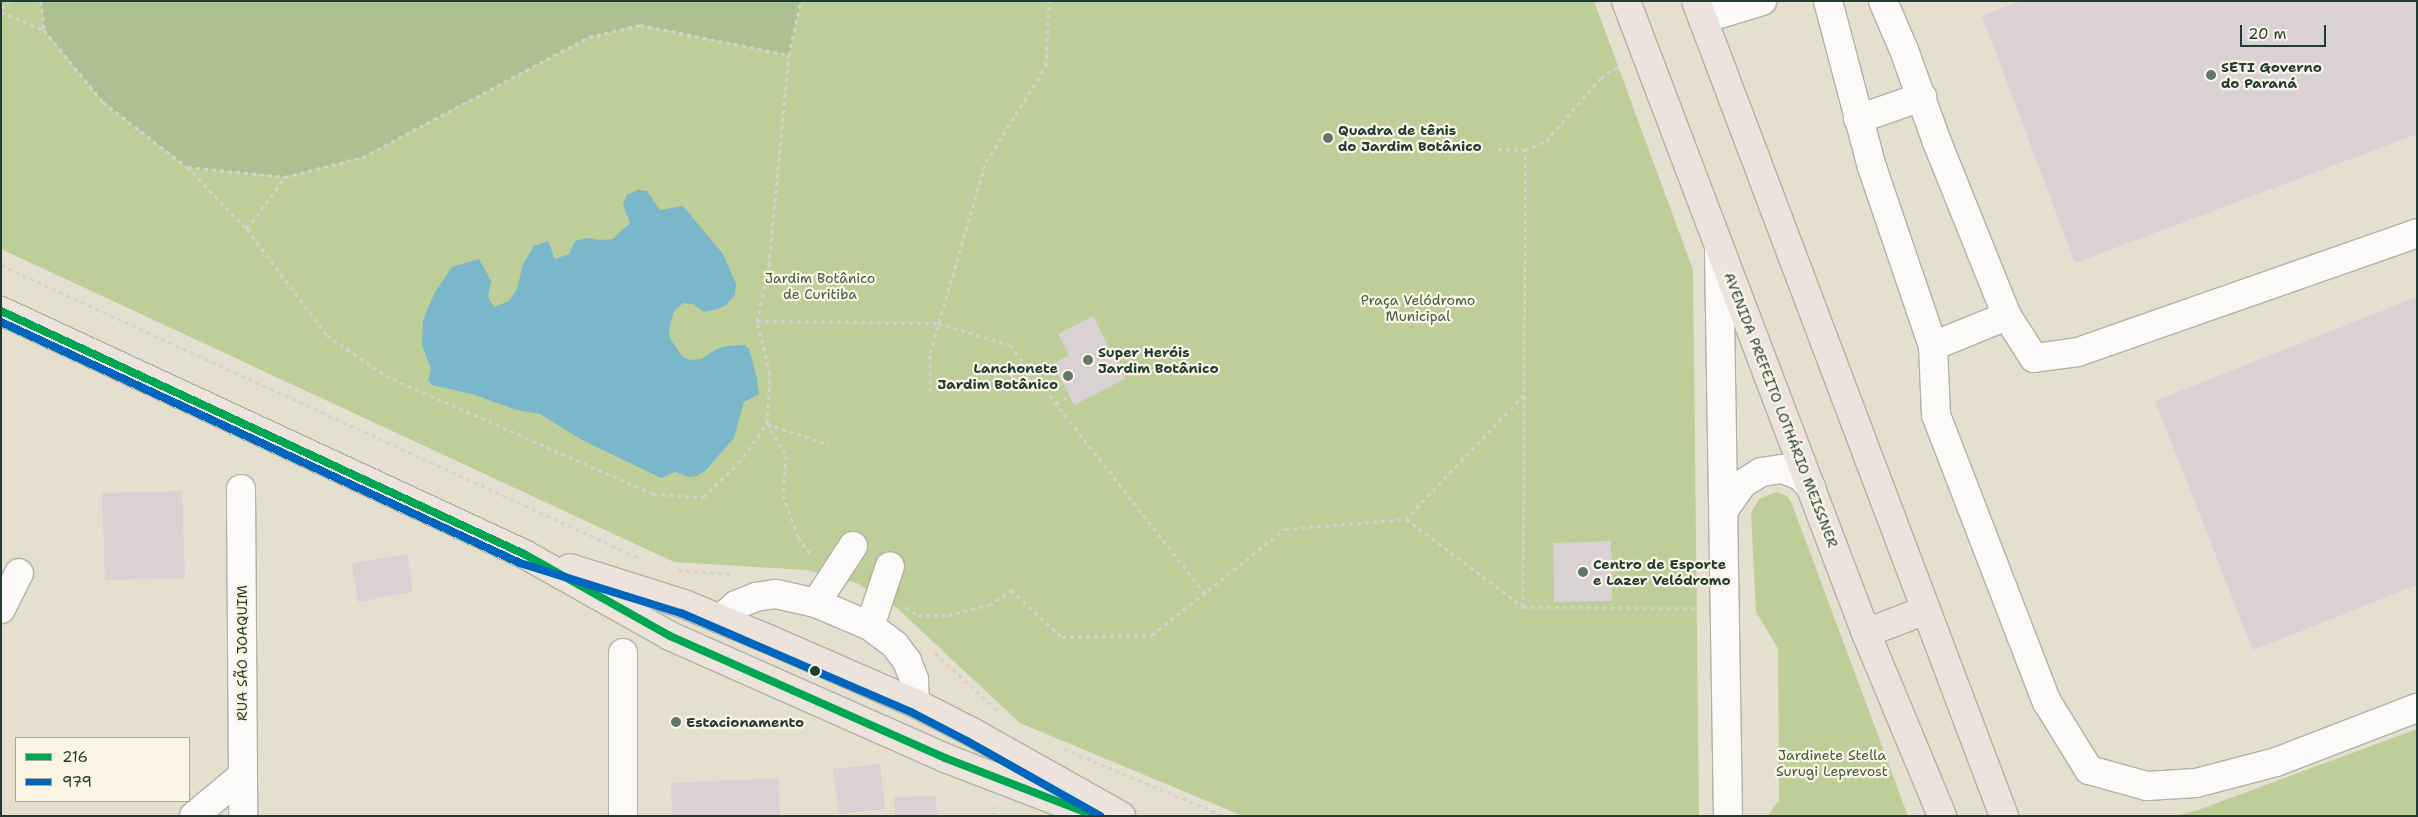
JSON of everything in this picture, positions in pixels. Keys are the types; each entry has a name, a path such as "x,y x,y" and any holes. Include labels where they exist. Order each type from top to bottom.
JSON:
{"main road":[{"name":"AVENIDA PREFEITO LOTHÁRIO MEISSNER","path":"1626,1 1866,633 1942,816"},
{"path":"1699,10 2004,816"},
{"path":"1,311 524,554 647,625 980,773 1096,816"},
{"path":"524,554 653,594 720,619 915,703 972,732 1121,816"},
{"path":"1866,633 1926,610"},
{"path":"720,619 715,646 720,658"},
{"path":"872,725 890,722 905,715 915,703"}],"street":[{"path":"1699,10 1762,1"},
{"path":"1828,1 1872,168 1933,346 1936,415 2047,702 2089,770 2147,786 2196,783 2276,762 2417,708"},
{"path":"1883,1 2007,316 2034,358 2078,352 2417,232"},
{"path":"1858,119 1922,97"},
{"path":"1719,246 1728,816"},
{"path":"1933,346 2007,316"},
{"path":"1724,510 1742,484 1761,472 1783,469 1800,476 1811,487"},
{"name":"RUA SÃO JOAQUIM","path":"241,489 242,816"},
{"path":"816,603 853,546"},
{"path":"870,626 890,566"},
{"path":"1,609 20,572"},
{"path":"720,619 736,605 756,597 776,594 816,603 870,626 895,645 907,661 914,680 915,703"},
{"path":"623,653 624,816"},
{"path":"194,816 242,776"}],"path":[{"path":"1,8 9,1"},
{"path":"41,1 44,30"},
{"path":"1,12 44,30 103,102 188,167 247,230 327,335 386,376 653,494 703,497 738,463 767,424 770,374 757,321 769,265 789,56 801,1"},
{"path":"930,391 930,353 986,162 1046,66 1049,1"},
{"path":"188,167 285,177 363,157 589,37 640,25 789,56"},
{"path":"1498,149 1525,150 1546,141 1601,78 1618,65 1627,63"},
{"path":"1523,607 1525,150"},
{"path":"247,230 285,177"},
{"path":"1,265 645,561"},
{"path":"757,321 938,323 1010,345 1206,594"},
{"path":"903,606 918,615 948,615 989,605 1011,590 1062,637 1152,635 1206,594 1285,529 1406,518 1524,395"},
{"path":"1056,403 1070,396"},
{"path":"767,424 830,446"},
{"path":"767,424 786,456 783,495 798,537 818,563"},
{"path":"1406,518 1523,607 1704,609"},
{"path":"676,570 734,574"},
{"path":"932,650 1003,716"},
{"path":"1062,748 1224,816"},
{"path":"994,816 995,806"}],"green space":[{"path":"1,1 1594,1 1693,270 1699,816 1243,816 1020,723 898,609 857,583 807,570 674,562 1,249"},
{"path":"41,1 801,1 789,55 640,25 589,37 363,157 285,177 187,167 103,102 44,30"},
{"name":"Jardinete Stella Surugi Leprevost","path":"1776,492 1787,496 1792,504 1908,816 1768,816 1779,800 1778,648 1756,612 1751,513 1759,499"},
{"path":"2417,729 2417,816 2176,816 2198,810"}],"water":[{"path":"638,190 647,191 660,210 683,206 723,254 736,284 735,295 726,305 717,309 704,312 693,304 683,303 674,311 669,329 670,338 683,357 691,360 701,359 717,349 727,346 745,345 749,349 757,378 759,394 744,402 734,438 706,470 697,476 689,477 675,472 661,478 584,441 540,414 517,410 472,394 432,385 428,380 431,369 422,345 423,320 435,292 452,267 479,259 491,281 488,297 494,307 509,301 517,289 523,264 534,246 548,241 555,259 569,254 575,241 588,238 600,240 613,239 630,223 623,205 627,195"}],"building":[{"name":"SETI Governo do Paraná","path":"2020,1 2417,1 2417,134 2075,263 1982,16"},
{"path":"2417,297 2417,585 2253,650 2155,401"},
{"name":"Super Heróis Jardim Botânico","path":"1093,316 1125,379 1074,405 1053,364 1069,355 1058,334"},
{"path":"182,491 185,578 105,580 102,493"},
{"name":"Centro de Esporte e Lazer Velódromo","path":"1611,541 1612,601 1554,602 1553,543"},
{"path":"407,554 413,592 358,602 352,563"},
{"path":"880,764 885,809 839,814 833,769"},
{"path":"778,778 780,816 672,816 671,783"},
{"path":"936,796 937,816 895,816 894,797"}],"transit line":[{"name":"216","path":"1,311 524,554 670,636 945,758 1095,816"},
{"name":"979","path":"1,322 520,563 681,613 911,712 967,741 1100,816"}],"place":[{"name":"SETI Governo do Paraná","path":"2211,75"},
{"name":"Quadra de tênis do Jardim Botânico","path":"1328,138"},
{"name":"Super Heróis Jardim Botânico","path":"1088,360"},
{"name":"Lanchonete Jardim Botânico","path":"1068,376"},
{"name":"Centro de Esporte e Lazer Velódromo","path":"1583,572"},
{"name":"Estacionamento","path":"676,722"}],"park label":[{"name":"Jardim Botânico de Curitiba","path":"820,286"},
{"name":"Praça Velódromo Municipal","path":"1418,308"}]}
